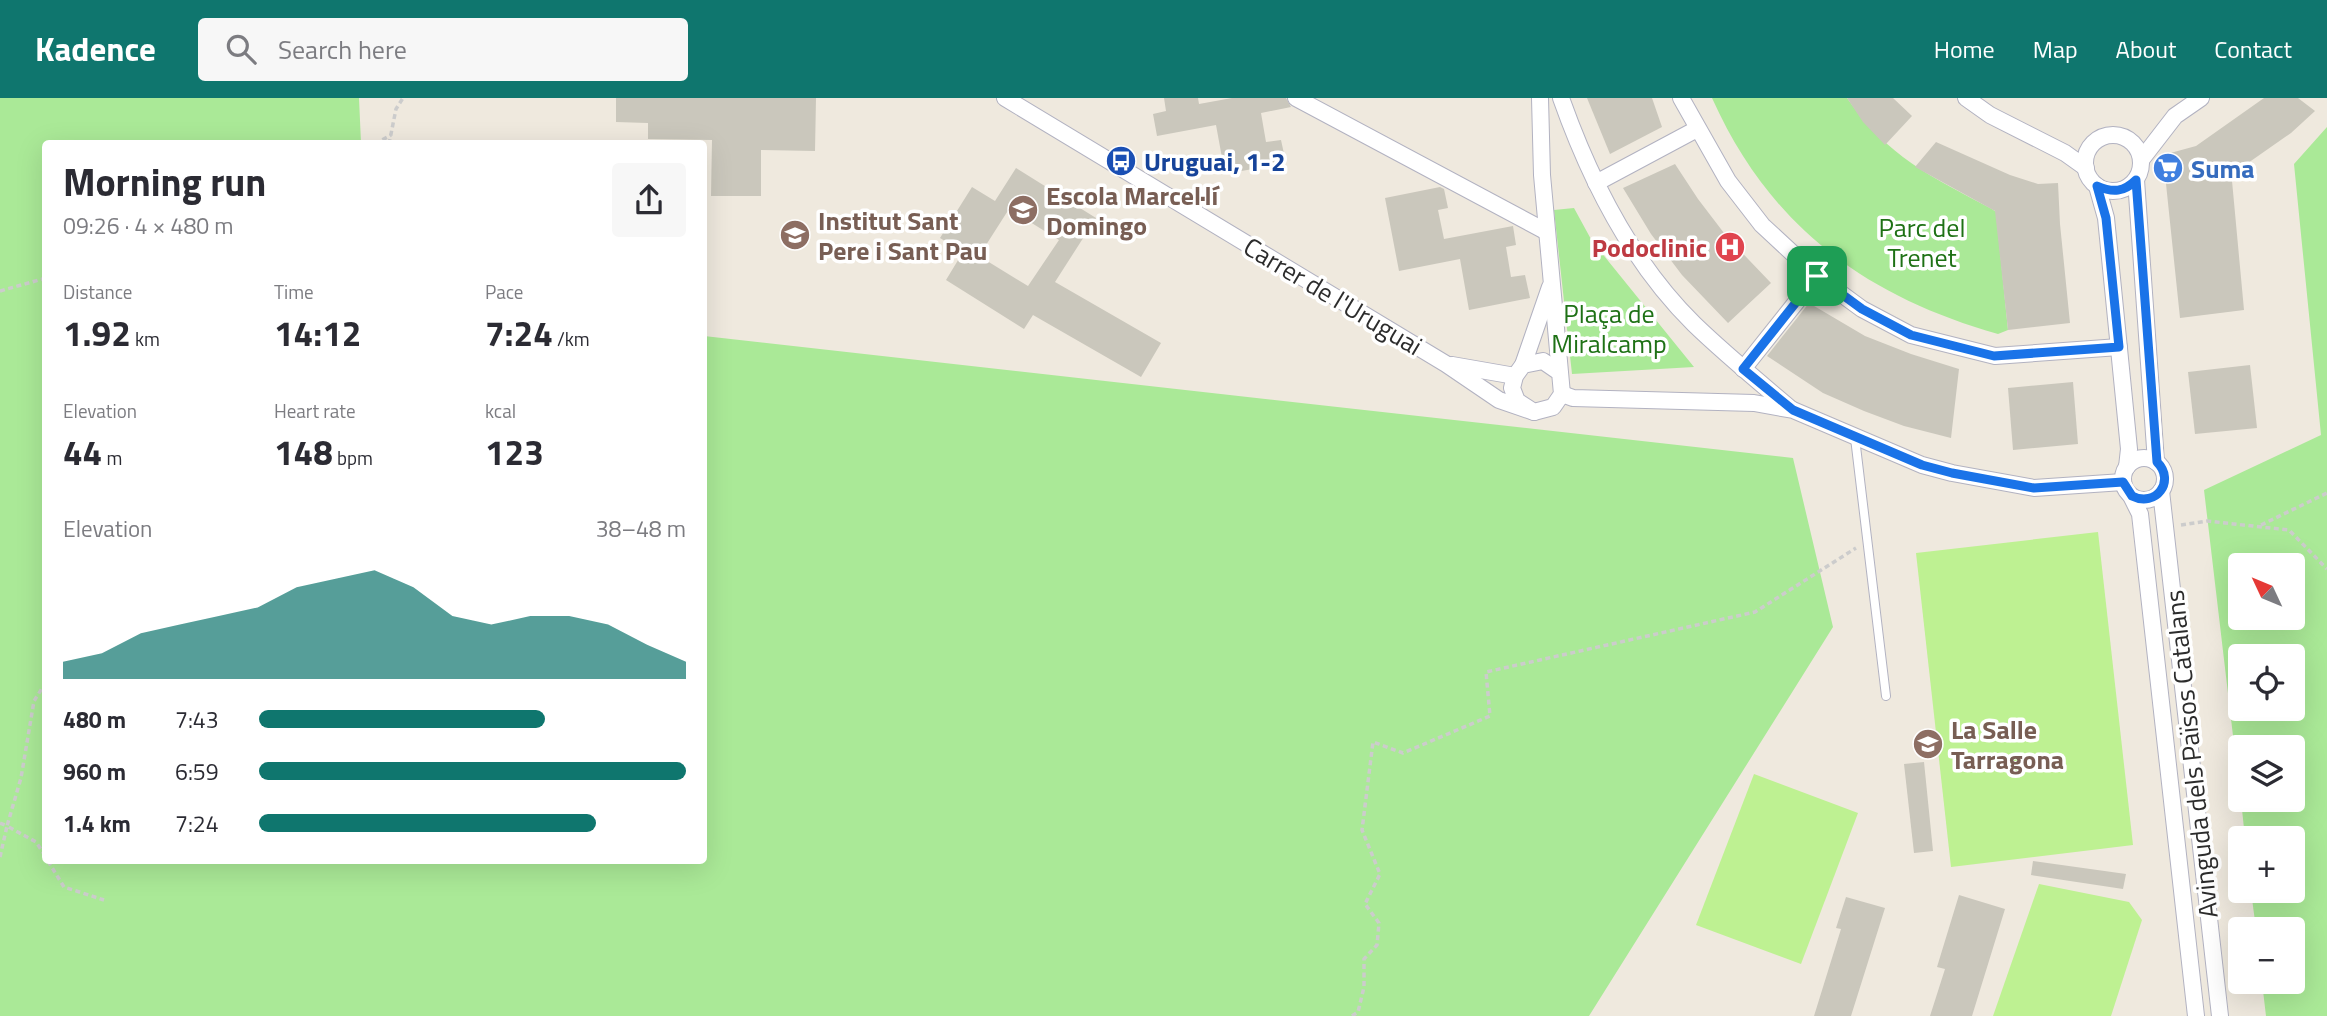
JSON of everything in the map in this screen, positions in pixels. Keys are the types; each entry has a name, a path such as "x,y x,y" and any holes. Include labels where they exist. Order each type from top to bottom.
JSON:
{"street":[{"name":"Carrer de l'Uruguai","path":"1005,98 1446,364"},
{"path":"1296,98 1547,232"},
{"path":"1446,364 1499,400 1534,412 1553,407 1562,394 1542,175 1540,98"},
{"path":"1561,98 1596,183 1625,235 1660,285 1692,322 1793,410"},
{"path":"1681,98 1728,181 1762,225 1817,276 1862,309 1911,335 1994,356 2119,347"},
{"path":"1966,98 1990,115 2064,153 2086,168"},
{"path":"2141,160 2175,116 2200,98"},
{"path":"1596,183 1697,129"},
{"path":"2136,180 2118,191 2107,191 2097,186 2090,179 2086,168 2086,157 2091,147 2099,139 2120,136 2130,141 2141,160 2136,180 2157,462"},
{"name":"Avinguda dels Països Catalans","path":"2097,186 2106,218 2129,449 2127,482 2140,514 2196,1016"},
{"path":"1743,369 1817,276"},
{"path":"1534,412 1517,401 1512,388 1552,282"},
{"path":"1446,364 1519,370 1542,361 1559,372"},
{"path":"1562,394 1573,398 1754,402 1793,410 1922,465 1952,473 2034,488 2127,482"},
{"path":"2144,458 2157,462 2165,479 2161,491 2144,500 2127,482 2137,459 2144,458"},
{"name":"Avinguda dels Països Catalans","path":"2161,491 2220,1016"}],"lane":[{"path":"1855,438 1886,696"}],"path":[{"path":"390,140 396,108 403,98"},
{"path":"382,140 391,135"},
{"path":"0,290 42,279"},
{"path":"2259,526 2327,493"},
{"path":"2165,527 2207,521 2289,530 2327,569"},
{"path":"1352,1016 1358,1012 1364,986 1364,959 1377,945 1379,923 1365,904 1380,874 1362,830 1373,742 1403,753 1490,716 1486,672 1755,612 1867,541"},
{"path":"0,857 6,825 21,778 34,701 42,688"},
{"path":"0,823 36,842 42,851"},
{"path":"50,864 64,887 104,900"}],"green space":[{"path":"0,98 359,98 361,140 42,140 42,864 707,864 707,336 1793,458 1833,627 1589,1016 0,1016"},
{"name":"Parc del Trenet","path":"1712,98 1847,98 1878,136 1895,150 1930,175 1996,212 2008,330 1998,334 1905,299 1864,277 1827,250 1793,219 1762,184 1735,144"},
{"path":"2327,127 2327,1016 2266,1016 2263,994 2305,994 2305,917 2254,917 2253,903 2305,903 2305,826 2244,826 2242,812 2305,812 2305,735 2233,735 2231,721 2305,721 2305,644 2228,644 2228,693 2204,490 2321,435 2294,164"},
{"name":"Plaça de Miralcamp","path":"1574,208 1592,241 1694,367 1572,374 1554,210"},
{"path":"2098,532 2133,845 1951,867 1916,553"},
{"path":"1754,774 1858,813 1801,964 1696,925"},
{"path":"2039,884 2129,902 2142,920 2111,1016 1993,1016"}],"building":[{"path":"616,98 816,98 815,151 761,150 761,196 711,196 712,140 648,139 648,123 616,122"},
{"path":"1164,98 1198,98 1199,104 1232,98 1286,98 1291,107 1261,113 1266,142 1281,140 1286,163 1225,174 1216,125 1157,136 1153,114 1166,111"},
{"path":"1587,98 1652,98 1662,127 1610,154"},
{"path":"1847,98 1893,98 1912,116 1885,145 1863,122"},
{"path":"2264,98 2298,98 2315,111 2291,133 2248,163 2231,170 2244,310 2180,318 2163,155 2196,146"},
{"path":"1936,142 2010,175 2038,184 2058,183 2070,323 2008,330 1995,211 1915,167"},
{"path":"1675,164 1727,237 1771,283 1728,323 1682,275 1651,234 1623,188"},
{"path":"1016,168 1096,218 1055,282 1161,343 1141,377 1033,315 1024,329 946,280 963,252 940,238 972,187 995,201","holes":["1009,209 1059,240 1028,286 979,256"]},
{"path":"1440,187 1444,189 1448,208 1438,210 1444,239 1513,226 1516,245 1506,247 1511,277 1525,275 1530,298 1469,310 1460,259 1399,271 1385,198"},
{"path":"1809,303 1865,336 1959,369 1951,438 1904,426 1823,393 1767,356"},
{"path":"2250,365 2257,428 2195,434 2188,372"},
{"path":"2073,382 2078,444 2013,450 2008,388"},
{"path":"1924,762 1933,851 1914,853 1904,764"},
{"path":"2033,861 2126,874 2123,889 2031,875"},
{"path":"1959,895 2005,909 1972,1016 1930,1016 1945,969 1937,967"},
{"path":"1846,897 1885,908 1851,1016 1814,1016 1841,929 1836,928"}],"place":[{"name":"Uruguai, 1-2","path":"1121,161"},
{"name":"Suma","path":"2168,168"},
{"name":"Escola Marcel·lí Domingo","path":"1023,210"},
{"name":"Institut Sant Pere i Sant Pau","path":"795,235"},
{"name":"Podoclinic","path":"1730,247"},
{"name":"La Salle Tarragona","path":"1928,744"}],"route":[{"path":"2136,180 2157,462 2165,479 2161,491 2157,496 2144,500 2127,492 2123,482 2034,488 1952,473 1922,465 1793,410 1743,369 1817,276 1862,309 1911,335 1994,356 2119,347 2106,218 2097,186 2107,191 2118,191 2136,180"}]}
